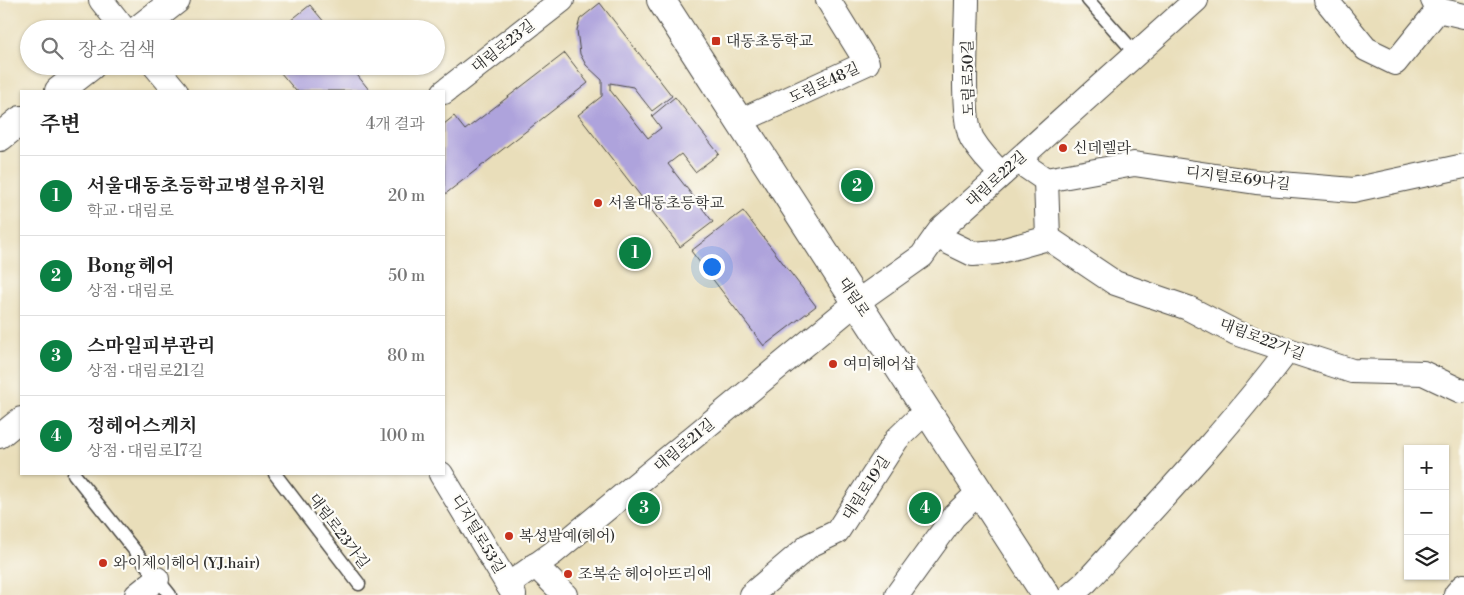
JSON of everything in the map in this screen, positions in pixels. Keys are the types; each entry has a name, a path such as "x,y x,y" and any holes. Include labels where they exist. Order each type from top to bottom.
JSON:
{"street":[{"path":"102,0 117,20"},
{"path":"150,20 176,0"},
{"name":"대림로23길","path":"445,91 562,0"},
{"name":"대림로","path":"662,0 1046,595"},
{"name":"도림로48길","path":"740,122 867,63 828,0"},
{"name":"도림로50길","path":"967,0 966,111 972,138 990,163 1010,168"},
{"name":"대림로22길","path":"857,302 922,256 936,236 1196,0"},
{"path":"1326,0 1366,49 1395,63 1436,5 1464,16"},
{"path":"59,90 79,75"},
{"path":"163,75 175,90"},
{"path":"0,137 20,121"},
{"name":"디지털로69나길","path":"1046,180 1134,164 1256,182 1353,190 1464,166"},
{"path":"936,236 973,254 997,252 1048,238 1046,180 1010,168"},
{"name":"대림로22가길","path":"1048,238 1115,283 1188,308 1236,332 1352,371 1423,373 1463,393"},
{"name":"대림로21길","path":"511,590 535,565 857,302"},
{"path":"1071,595 1086,582 1192,466 1250,400 1288,350"},
{"name":"대림로19길","path":"752,595 810,545 838,532 897,439 926,410"},
{"path":"0,436 20,420"},
{"name":"디지털로53길","path":"442,475 511,590"},
{"path":"897,595 954,516 979,492"},
{"path":"535,565 565,595"},
{"path":"138,595 164,587"},
{"path":"1458,595 1464,588"}],"lane":[{"path":"1088,0 1136,54"},
{"path":"75,475 164,587"},
{"name":"대림로23가길","path":"276,475 359,584"}],"building":[{"path":"600,3 672,96 652,111 633,87 610,83 610,90 648,138 661,128 652,116 675,97 719,154 695,172 681,154 668,164 713,222 680,247 578,115 602,96 602,80 586,65 580,54 577,30 580,19"},
{"path":"310,5 322,20 291,20"},
{"path":"565,53 588,83 445,194 445,123 454,116 465,130"},
{"path":"283,75 357,75 369,90 295,90"},
{"path":"743,211 816,306 764,346 691,251"}],"place":[{"name":"대동초등학교","path":"716,41"},
{"name":"신데렐라","path":"1063,148"},
{"name":"Bong 헤어","path":"857,186"},
{"name":"서울대동초등학교","path":"598,203"},
{"name":"서울대동초등학교병설유치원","path":"635,253"},
{"name":"여미헤어샵","path":"833,364"},
{"name":"스마일피부관리","path":"644,508"},
{"name":"정헤어스케치","path":"925,508"},
{"name":"복성발예(헤어)","path":"509,536"},
{"name":"와이제이헤어 (YJ.hair)","path":"103,563"},
{"name":"조복순 헤어아뜨리에","path":"568,574"}]}
